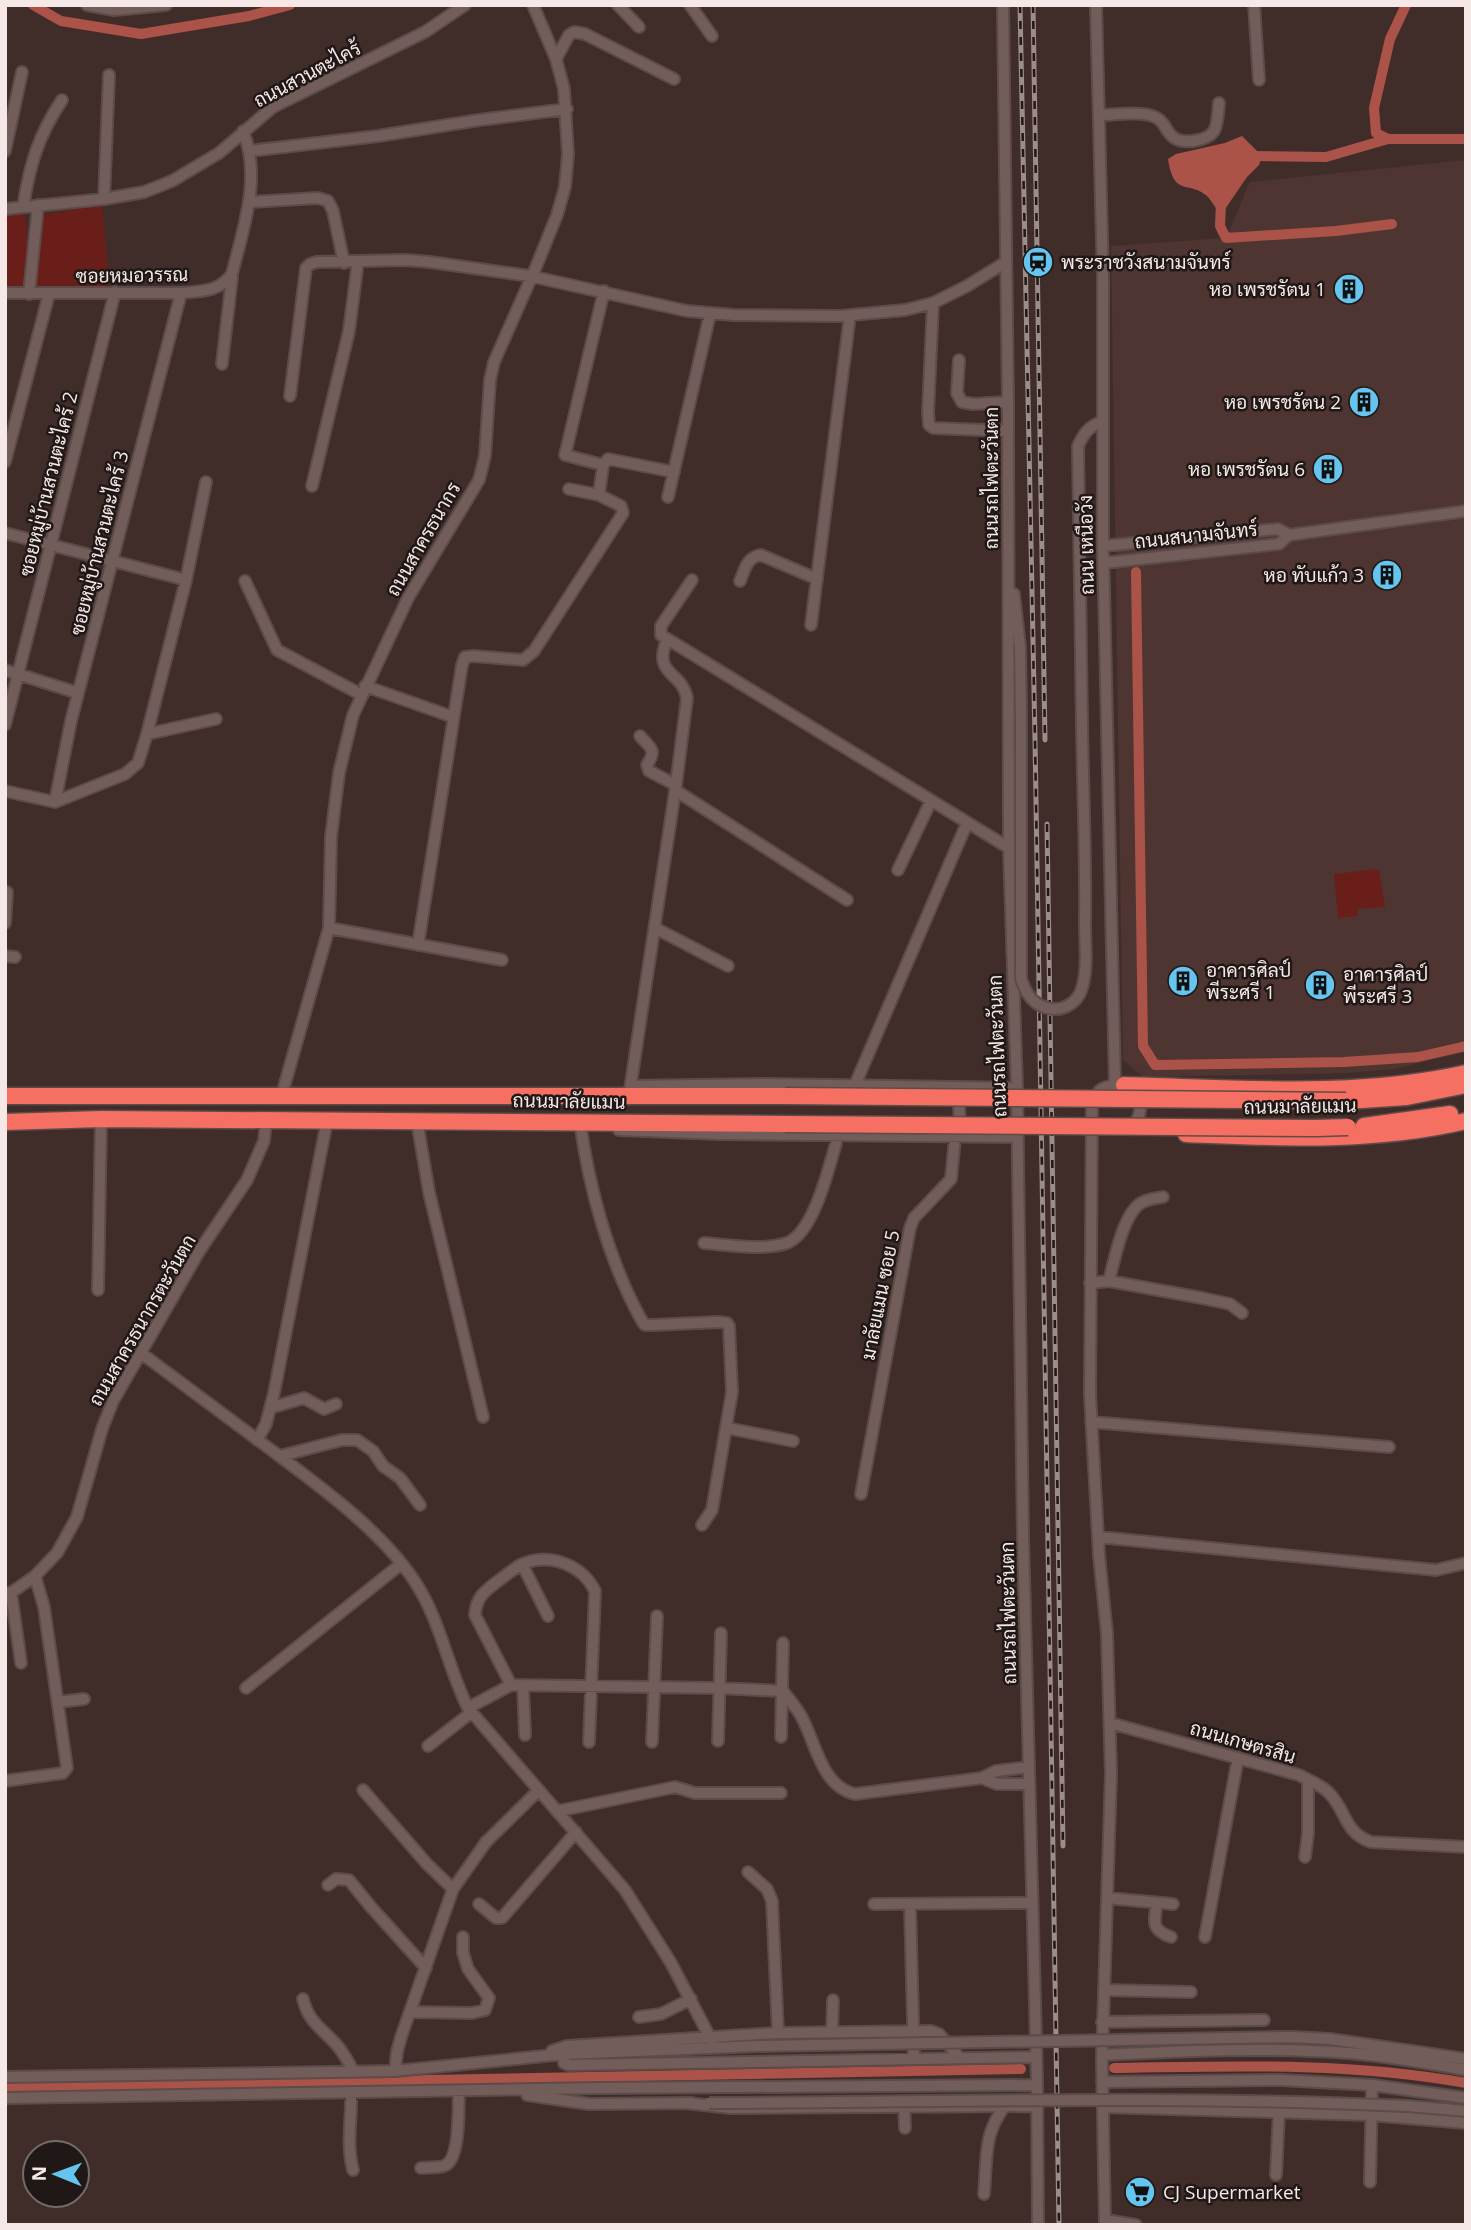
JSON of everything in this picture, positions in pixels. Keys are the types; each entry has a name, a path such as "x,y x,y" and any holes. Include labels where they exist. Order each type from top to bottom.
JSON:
{"highway":[{"path":"1119,1085 1346,1089 1417,1083 1466,1073"},
{"name":"ถนนมาลัยแมน","path":"5,1096 630,1091 785,1096 1371,1101 1466,1085"},
{"name":"ถนนมาลัยแมน","path":"5,1122 101,1119 1316,1128 1412,1121 1466,1111"},
{"path":"1092,1132 1303,1139 1414,1132 1466,1122"}],"street":[{"path":"87,5 114,10 166,5"},
{"name":"ถนนสวนตะไคร้","path":"5,209 104,199 144,192 172,181 219,153 273,107 425,33 466,5"},
{"name":"ถนนสาครธนากร","path":"282,1094 329,928 331,837 346,737 363,690 408,598 479,480 485,456 490,380 494,362 557,215 565,187 568,154 566,108 556,59 533,5"},
{"path":"618,5 639,27"},
{"path":"690,5 712,36"},
{"name":"ถนนรถไฟตะวันตก","path":"1003,5 1009,431 1009,848 1017,1088 1038,2225"},
{"name":"ถนน เหนือวัง","path":"1096,5 1103,546 1119,1085"},
{"path":"1254,5 1259,80"},
{"path":"556,59 574,32 584,34 674,79"},
{"path":"5,151 22,72"},
{"path":"104,199 108,75"},
{"path":"23,207 32,156 48,120 62,100"},
{"path":"1099,115 1148,114 1160,119 1173,137 1186,141 1199,140 1216,129 1219,103"},
{"path":"249,151 378,136 566,108"},
{"path":"222,364 232,274 250,202 249,151 243,131"},
{"path":"250,202 318,198 328,201 333,211 344,263"},
{"path":"29,294 38,205"},
{"path":"312,486 349,331 358,261"},
{"path":"290,396 306,268 317,262 430,262 530,276 709,314 850,315 905,310 933,303 1006,262"},
{"name":"ซอยหมอวรรณ","path":"5,293 181,293 216,288 225,284 232,274"},
{"name":"ซอยหมู่บ้านสวนตะไคร้ 2","path":"5,725 115,292"},
{"path":"603,465 569,457 564,452 604,292"},
{"path":"5,462 49,293"},
{"name":"ซอยหมู่บ้านสวนตะไคร้ 3","path":"55,802 78,693 181,293"},
{"path":"933,303 929,425 933,428 1009,431"},
{"path":"668,497 709,314"},
{"path":"811,625 850,315"},
{"path":"959,360 957,393 962,402 1008,402"},
{"path":"1010,583 1016,599 1019,621 1021,979 1033,1000 1047,1008 1058,1009 1077,999 1084,979 1086,908 1078,446 1084,432 1103,421"},
{"path":"599,495 603,465 608,459 674,472"},
{"path":"5,791 55,802 133,769 138,763 186,580 205,481"},
{"path":"418,945 453,718 466,657 523,660 534,651 623,513 621,506 599,495 569,489"},
{"name":"ถนนสนามจันทร์","path":"1103,546 1278,530 1289,535 1466,511"},
{"path":"5,533 186,580"},
{"name":"ถนนสนามจันทร์","path":"1104,563 1279,544 1289,535"},
{"path":"740,581 747,562 754,556 761,555 817,579"},
{"path":"692,580 661,626 661,635 1009,848"},
{"path":"245,581 277,650 363,690 453,718"},
{"path":"665,645 663,667 680,682 687,698 630,1091 855,1085 1017,1088"},
{"path":"5,670 78,693"},
{"path":"147,734 216,719"},
{"path":"640,736 653,751 653,757 647,765 649,771 847,900"},
{"path":"898,870 930,801"},
{"path":"855,1085 967,823"},
{"path":"5,923 7,892"},
{"path":"329,928 502,960"},
{"path":"655,928 728,966"},
{"path":"1126,1132 1138,1119 1140,1106 1136,1093 1119,1085 1099,1091 1092,1107 1090,1283 1091,1422 1107,1634 1111,1773 1102,2022 1105,2222 1136,2225"},
{"name":"มาลัยแมน ซอย 5","path":"861,1493 910,1228 914,1218 951,1179 960,1138 959,1103 969,1087"},
{"path":"98,1290 101,1119"},
{"name":"ถนนสาครธนากรตะวันตก","path":"8,1595 35,1576 58,1553 77,1517 106,1417 201,1250 247,1180 264,1141 266,1120"},
{"path":"257,1440 271,1408 327,1121"},
{"path":"417,1121 429,1192 483,1417"},
{"path":"702,1525 712,1510 733,1384 729,1326 727,1323 718,1322 645,1325 642,1321 610,1246 590,1181 585,1122 602,1128 643,1132 1018,1137"},
{"path":"704,1243 751,1246 790,1242 811,1215 838,1136"},
{"path":"1109,1281 1122,1235 1133,1212 1144,1201 1163,1197"},
{"path":"1090,1283 1109,1281 1230,1304 1242,1313"},
{"path":"141,1353 279,1456 363,1524 401,1564 426,1603 470,1710 620,1883 645,1918 715,2047"},
{"path":"271,1408 304,1398 312,1400 324,1409 336,1404"},
{"path":"1091,1422 1389,1447"},
{"path":"727,1428 793,1441"},
{"path":"279,1456 342,1440 357,1440 373,1451 383,1466 400,1478 420,1505"},
{"path":"1098,1537 1436,1570 1466,1563"},
{"path":"511,1685 475,1615 475,1603 482,1593 522,1564 538,1559 554,1560 589,1577 594,1591 589,1742"},
{"path":"246,1688 401,1564"},
{"path":"522,1564 548,1616"},
{"path":"5,1781 66,1771 44,1607 35,1576"},
{"path":"8,1595 21,1663"},
{"path":"652,1742 657,1616"},
{"path":"718,1741 721,1633"},
{"path":"781,1737 783,1643"},
{"path":"428,1746 470,1710 511,1685 718,1688 782,1691 800,1713 827,1773 844,1791 855,1794 982,1778 996,1771 1029,1767"},
{"path":"523,1685 525,1735"},
{"path":"58,1702 84,1699"},
{"name":"ถนนเกษตรสิน","path":"1110,1723 1299,1775 1326,1790 1336,1801 1348,1827 1364,1840 1377,1843 1466,1847"},
{"path":"1205,1937 1238,1758"},
{"path":"982,1778 997,1784 1029,1784"},
{"path":"1305,1857 1308,1780"},
{"path":"558,1811 675,1787 695,1793 781,1793"},
{"path":"363,1790 427,1864 453,1889"},
{"path":"396,2071 397,2052 453,1889 486,1842 539,1790"},
{"path":"479,1904 496,1918 502,1918 576,1832"},
{"path":"748,1872 766,1889 772,1900 778,2033"},
{"path":"328,1885 336,1879 349,1880 426,1968"},
{"path":"1107,1898 1173,1904"},
{"path":"874,1904 1031,1903"},
{"path":"1157,1903 1157,1929 1171,1937"},
{"path":"911,1904 914,2059"},
{"path":"410,2012 472,2013 485,2010 489,1998 468,1969 463,1953 463,1937"},
{"path":"1104,1990 1191,1992"},
{"path":"303,1999 306,2013 337,2045 354,2072"},
{"path":"639,2017 661,2014 691,1999"},
{"path":"832,2032 834,2000"},
{"path":"1102,2022 1264,2020"},
{"path":"539,2056 566,2046 709,2035 914,2032 939,2034 960,2058"},
{"path":"996,2058 1035,2034"},
{"path":"5,2077 396,2071 564,2054 715,2047 1291,2037 1330,2039 1466,2059"},
{"path":"1102,2056 1232,2050 1306,2051 1355,2054 1466,2070"},
{"path":"564,2054 564,2063 568,2065 1035,2057"},
{"path":"1102,2082 1269,2079 1372,2085 1466,2098"},
{"path":"984,2194 988,2138 991,2126 1008,2106 1010,2085"},
{"path":"5,2098 1037,2085"},
{"path":"1370,2182 1372,2085"},
{"path":"905,2087 905,2129"},
{"path":"493,2090 589,2104 1019,2098 1324,2102 1466,2111"},
{"path":"421,2168 444,2166 451,2162 455,2152 460,2091"},
{"path":"351,2092 348,2154 353,2170"},
{"path":"686,2103 731,2108 1037,2106"},
{"path":"1103,2107 1371,2115 1466,2123"},
{"path":"1276,2175 1279,2111"}],"shaded area":[{"path":"1242,136 1262,156 1259,165 1247,177 1221,215 1207,196 1178,184 1168,159 1176,154 1225,143"},
{"path":"1466,160 1466,1052 1394,1069 1347,1073 1143,1077 1123,1060 1111,246 1226,238 1250,182"},
{"path":"102,205 110,291 5,290 5,215 25,214 32,285 41,215"},
{"path":"1379,869 1385,907 1358,909 1357,916 1338,918 1334,874"}],"waterway":[{"path":"33,5 61,21 141,34 249,16 290,5"},
{"path":"1406,5 1390,39 1374,108 1376,133 1388,139 1466,139"},
{"path":"1248,156 1326,157 1388,139"},
{"path":"1221,203 1220,226 1226,238 1336,231 1392,224"},
{"path":"1136,572 1143,1046 1155,1065 1344,1062 1418,1057 1466,1046"},
{"path":"1114,2068 1334,2068 1466,2083"},
{"path":"5,2088 1021,2069"}],"railway":[{"path":"1020,5 1035,739 1059,2225"},
{"path":"1033,5 1045,740"},
{"path":"1047,824 1063,1846"}],"place":[{"name":"พระราชวังสนามจันทร์","path":"1038,262"},
{"name":"หอ เพรชรัตน 1","path":"1349,289"},
{"name":"หอ เพรชรัตน 2","path":"1364,402"},
{"name":"หอ เพรชรัตน 6","path":"1328,469"},
{"name":"หอ ทับแก้ว 3","path":"1387,575"},
{"name":"อาคารศิลป์ พีระศรี 1","path":"1183,981"},
{"name":"อาคารศิลป์ พีระศรี 3","path":"1320,985"},
{"name":"CJ Supermarket","path":"1140,2192"}]}
